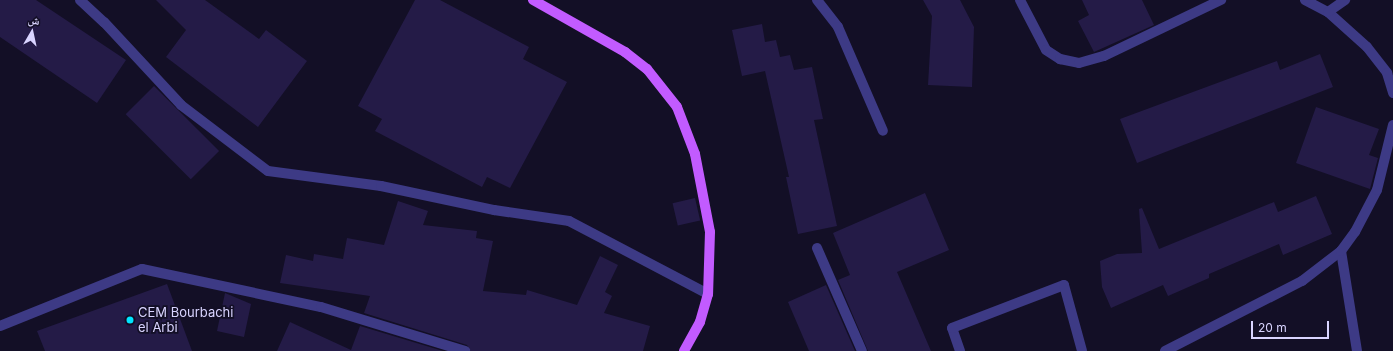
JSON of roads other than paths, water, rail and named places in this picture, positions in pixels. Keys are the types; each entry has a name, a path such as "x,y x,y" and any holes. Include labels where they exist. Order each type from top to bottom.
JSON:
{"main road":[{"path":"533,0 625,52 647,69 676,107 695,154 710,232 708,294 700,322 684,351"}],"street":[{"path":"80,0 104,22 181,105 268,170 381,186 494,210 570,221 708,294"},
{"path":"817,0 838,27 883,131"},
{"path":"1020,0 1046,50 1060,59 1079,63 1104,56 1221,0"},
{"path":"1305,0 1328,12 1367,48 1387,73 1393,92"},
{"path":"1328,12 1345,0"},
{"path":"1165,351 1302,282 1341,250 1355,232 1377,190 1393,125"},
{"path":"817,248 862,351"},
{"path":"1341,250 1357,351"},
{"path":"0,326 142,269 321,308 465,351"},
{"path":"960,351 952,328 1064,285 1082,351"}],"place":[{"name":"CEM Bourbachi el Arbi","path":"130,320"}]}
